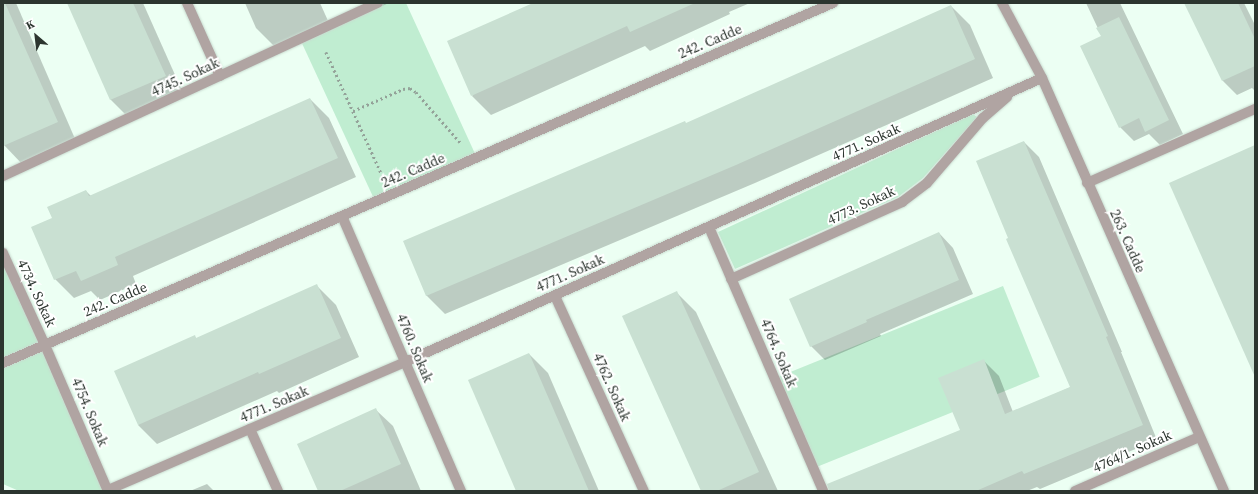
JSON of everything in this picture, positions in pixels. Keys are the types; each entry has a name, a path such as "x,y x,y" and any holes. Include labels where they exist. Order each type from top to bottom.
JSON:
{"street":[{"path":"187,3 220,76"},
{"name":"4745. Sokak","path":"3,176 378,3"},
{"name":"242. Cadde","path":"3,363 833,3"},
{"name":"263. Cadde","path":"1002,3 1042,78 1224,491"},
{"name":"4771. Sokak","path":"108,491 555,296 1042,78"},
{"name":"4773. Sokak","path":"731,279 902,202 927,183 983,118 1014,91"},
{"path":"1087,183 1255,109"},
{"name":"4760. Sokak","path":"342,216 461,491"},
{"name":"4764. Sokak","path":"709,227 823,491"},
{"name":"4734. Sokak","path":"3,253 45,345"},
{"name":"4762. Sokak","path":"555,296 644,491"},
{"name":"4754. Sokak","path":"45,345 108,491"},
{"path":"250,429 278,491"},
{"name":"4764/1. Sokak","path":"1076,491 1199,437"}],"path":[{"path":"317,31 391,195"},
{"path":"353,111 403,89 410,88 416,92 456,136 469,161"}],"green space":[{"path":"378,3 406,3 477,158 375,201 300,39"},
{"path":"973,114 977,117 923,178 898,197 735,269 718,232"},
{"path":"3,253 108,491 19,491 3,484"},
{"path":"1003,286 1040,377 812,469 775,378"}],"building":[{"path":"3,3 5,3 58,122 3,146"},
{"path":"67,3 133,3 166,76 110,100"},
{"path":"533,3 695,3 630,32 627,26 471,96 447,41"},
{"path":"1184,3 1238,3 1255,39 1255,66 1222,81"},
{"path":"951,5 975,59 736,165 426,296 403,241 685,121 686,123"},
{"path":"1119,17 1169,120 1145,132 1139,118 1119,128 1080,46 1101,36 1096,28"},
{"path":"310,98 338,158 115,257 118,265 81,281 76,271 54,280 31,227 52,218 47,207 86,190 89,196"},
{"path":"1024,141 1108,336 1106,337 1143,425 1024,474 1022,471 976,491 829,491 827,484 960,430 938,378 984,359 1005,414 1070,387 1006,239 1008,238 976,161"},
{"path":"1255,145 1255,377 1169,183"},
{"path":"939,232 959,280 866,320 867,322 810,347 789,299"},
{"path":"317,284 341,338 259,374 258,372 138,425 114,371 195,335 196,338"},
{"path":"677,291 759,472 717,491 701,491 622,316"},
{"path":"529,353 589,491 516,491 468,380"},
{"path":"376,408 401,464 340,491 318,491 297,444"}]}
